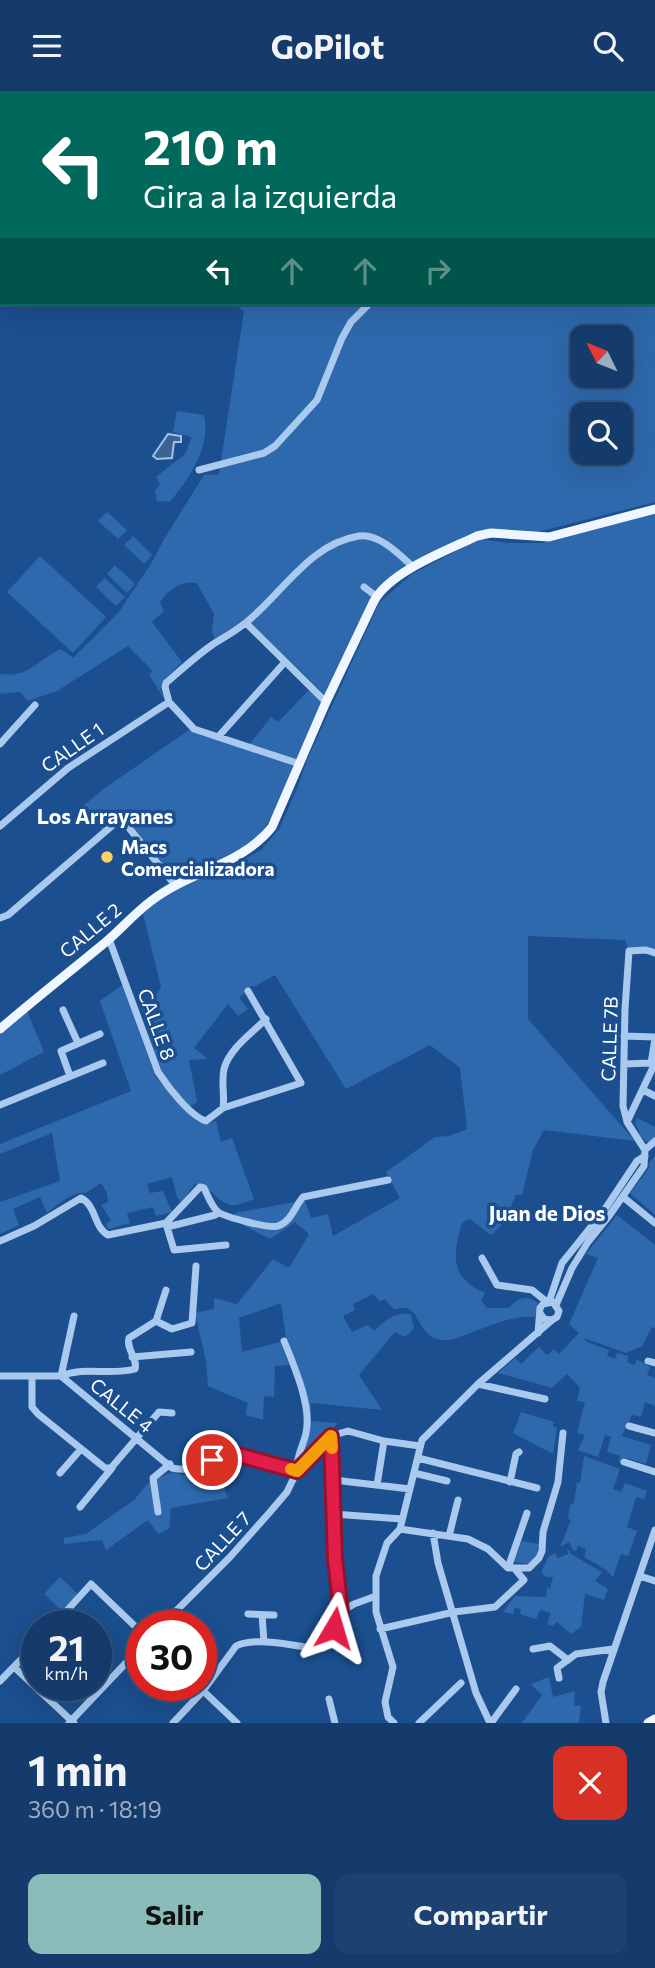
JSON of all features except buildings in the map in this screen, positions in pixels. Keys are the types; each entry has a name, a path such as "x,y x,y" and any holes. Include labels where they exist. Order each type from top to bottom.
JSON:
{"main road":[{"path":"376,596 399,576 477,535 491,533 549,537 655,509"},
{"name":"CALLE 2","path":"0,1029 151,901 175,885 238,857 263,838 272,827 376,596"},
{"path":"648,1723 655,1719"}],"street":[{"path":"199,470 264,453 275,446 317,400 342,338 351,322 368,305"},
{"path":"300,764 194,729 169,702 166,683 210,647 246,623 298,570 328,547 357,536 367,536 392,548 413,568"},
{"path":"364,587 376,596"},
{"path":"246,623 326,703"},
{"path":"218,737 285,662"},
{"name":"CALLE 1","path":"0,826 68,768 169,702"},
{"path":"0,744 35,705"},
{"path":"0,918 8,915 121,818 175,885"},
{"name":"CALLE 8","path":"109,939 158,1072 166,1085 198,1118 206,1121 223,1108"},
{"name":"CALLE 7B","path":"645,1153 627,1122 623,1106 624,1036 629,951 646,950 655,953"},
{"path":"248,991 266,1019 301,1083 223,1108 224,1071 228,1059 266,1019"},
{"path":"63,1010 78,1043"},
{"path":"70,1076 61,1051 100,1034"},
{"path":"624,1036 655,1038 651,1063 624,1064"},
{"path":"0,1105 103,1063"},
{"path":"627,1122 655,1063"},
{"path":"643,1090 655,1095"},
{"path":"551,1303 562,1263 654,1141"},
{"path":"538,1333 541,1306 551,1303 577,1259 644,1166 645,1153"},
{"path":"166,1225 200,1187 204,1188 212,1206 222,1215 269,1227 279,1226 288,1220 303,1196 388,1180"},
{"path":"623,1197 655,1223"},
{"path":"0,1241 34,1226 81,1198 89,1203 104,1234 215,1215"},
{"path":"166,1225 174,1250 226,1245"},
{"path":"388,1721 385,1702 393,1667 380,1629 376,1576 387,1543 400,1529 420,1446 426,1434 478,1384 558,1314 551,1303 532,1290 497,1286 482,1258"},
{"path":"156,1321 172,1329 192,1323 196,1266"},
{"path":"0,1376 61,1376 77,1370 132,1371 136,1365 127,1345 129,1338 156,1321 166,1290"},
{"path":"540,1313 544,1319 552,1320"},
{"path":"61,1376 74,1316"},
{"path":"284,1341 304,1392 307,1431 296,1459 297,1471"},
{"path":"132,1357 191,1352"},
{"path":"32,1375 32,1407 108,1469 137,1438"},
{"name":"CALLE 4","path":"61,1376 170,1464"},
{"path":"478,1384 545,1399"},
{"path":"80,1507 159,1412 172,1413"},
{"path":"629,1426 655,1433"},
{"path":"297,1471 331,1436 348,1431 384,1441 420,1446"},
{"path":"511,1568 529,1568 542,1551 543,1532 556,1491 564,1433"},
{"path":"217,1668 236,1646 243,1642 324,1648 341,1612 336,1571 331,1436"},
{"path":"377,1485 384,1441"},
{"path":"60,1473 81,1449"},
{"path":"158,1512 153,1478 170,1464 172,1468 198,1469 228,1452 297,1471"},
{"path":"510,1482 516,1454 519,1452"},
{"path":"418,1458 537,1487"},
{"path":"624,1462 655,1472"},
{"name":"CALLE 7","path":"177,1610 270,1512 287,1492 297,1471"},
{"path":"414,1473 447,1481"},
{"path":"334,1480 410,1489"},
{"path":"449,1536 458,1500"},
{"path":"511,1568 527,1513"},
{"path":"333,1514 402,1519"},
{"path":"380,1629 454,1612 495,1607 524,1580 481,1545 468,1539 400,1529"},
{"path":"606,1723 601,1692 607,1667 655,1532"},
{"path":"433,1533 438,1563 476,1693 491,1723 516,1689"},
{"path":"640,1576 655,1581"},
{"path":"67,1610 91,1584 126,1618"},
{"path":"341,1612 376,1596"},
{"path":"248,1614 274,1615"},
{"path":"262,1615 264,1642"},
{"path":"533,1649 550,1646 568,1660"},
{"path":"559,1678 557,1668 576,1654 613,1649"},
{"path":"0,1681 21,1660"},
{"path":"14,1667 72,1722 126,1663"},
{"path":"419,1723 461,1683"},
{"path":"329,1699 335,1723"},
{"path":"173,1723 190,1701"},
{"path":"213,1701 236,1723"}],"shaded area":[{"path":"236,305 655,305 655,502 538,532 474,534 372,597 326,696 246,618 215,641 212,630 214,614 197,583 191,582 181,584 167,593 160,602 164,611 152,622 182,662 166,678 160,689 167,703 149,675 153,671 128,646 57,691 28,701 20,692 0,694 0,674 10,675 26,671 61,649 73,658 119,612 204,475 219,474 244,311"},
{"path":"177,411 204,415 204,439 197,462 177,493 170,502 157,501 155,490 160,485 156,477 185,454 192,437 173,432"},
{"path":"168,434 181,436 181,442 174,442 172,458 157,459 153,456"},
{"path":"107,512 127,530 118,539 98,521"},
{"path":"655,513 655,950 649,947 629,951 625,940 528,936 528,1019 635,1141 544,1130 533,1150 522,1195 516,1195 503,1224 491,1235 470,1219 462,1223 456,1255 457,1264 465,1280 485,1293 481,1300 487,1308 509,1308 526,1298 538,1303 535,1317 508,1320 455,1339 444,1340 427,1333 410,1309 394,1310 385,1299 380,1301 373,1294 353,1304 355,1310 343,1316 352,1332 368,1325 374,1331 390,1318 405,1313 411,1314 414,1328 405,1337 395,1332 359,1375 382,1410 311,1403 311,1421 338,1423 299,1461 310,1431 305,1391 286,1339 281,1303 239,1318 242,1352 280,1342 289,1365 275,1366 274,1397 264,1396 263,1420 245,1415 248,1403 208,1386 206,1361 195,1313 214,1309 214,1298 237,1304 273,1259 289,1268 309,1234 295,1222 270,1239 235,1221 235,1213 305,1200 311,1218 328,1214 333,1236 400,1198 386,1172 435,1137 449,1136 467,1129 460,1068 430,1045 346,1089 275,975 244,990 245,993 239,997 248,1009 238,1016 228,1004 194,1048 208,1059 189,1060 197,1102 190,1107 167,1083 159,1069 143,1015 161,987 143,914 154,903 189,881 217,874 261,850 279,829 307,760 379,603 412,574 479,539 508,543 542,543"},
{"path":"133,536 152,555 144,564 124,545"},
{"path":"40,556 106,617 73,653 7,592"},
{"path":"115,565 135,584 127,593 107,574"},
{"path":"105,578 125,597 116,606 96,587"},
{"path":"310,689 322,703 296,761 249,745 271,717 278,722"},
{"path":"189,730 294,765 272,815 257,838 229,859 176,881 122,813 102,830 83,806"},
{"path":"122,985 156,1078 196,1121 206,1124 216,1121 221,1142 232,1138 254,1199 230,1205 201,1185 195,1184 181,1202 172,1177 147,1184 150,1193 163,1191 172,1212 156,1216 153,1207 127,1213 130,1223 108,1229 106,1224 111,1220 101,1205 108,1202 107,1193 101,1183 86,1193 70,1196 47,1213 40,1197 13,1209 19,1225 0,1234 0,1202 60,1181 52,1133 0,1154 0,1144 131,1091 100,1001"},
{"path":"27,1011 44,1052 0,1075 0,1034"},
{"path":"637,1118 655,1127 655,1148 642,1138 635,1123"},
{"path":"655,1156 655,1215 630,1193"},
{"path":"617,1215 655,1245 655,1328 652,1327 642,1346 626,1353 584,1338 587,1342 609,1350 607,1356 615,1359 617,1353 629,1356 627,1362 634,1365 637,1359 650,1367 647,1375 655,1378 655,1406 645,1402 641,1417 632,1415 622,1436 651,1445 646,1464 626,1458 618,1463 620,1456 607,1452 611,1437 605,1435 598,1457 578,1450 585,1435 577,1433 585,1402 577,1401 580,1388 567,1374 552,1388 498,1373 515,1358 521,1364 539,1347 547,1355 554,1349 559,1354 579,1333 569,1324 598,1258 586,1254"},
{"path":"521,1412 554,1422 553,1426 557,1428 553,1454 513,1433"},
{"path":"584,1456 620,1469 613,1489 621,1492 625,1483 647,1491 644,1499 636,1497 627,1527 637,1531 628,1556 621,1554 613,1577 584,1557 586,1549 578,1546 576,1551 573,1550 569,1542 560,1547 571,1520 568,1519 570,1504 574,1503 577,1482 580,1483"},
{"path":"215,1463 228,1498 171,1508 169,1529 158,1534 148,1520 106,1550 102,1540 64,1544 64,1538 86,1534 134,1500 150,1481 173,1472 184,1475 200,1472"},
{"path":"522,1541 539,1544 535,1560 526,1564 514,1562"},
{"path":"567,1548 571,1554 602,1572 595,1581 608,1589 604,1600 585,1594 581,1627 571,1634 557,1622 552,1626 547,1624 551,1613 540,1610 536,1619 520,1614 521,1609 515,1608 513,1614 503,1612 515,1596 546,1597 553,1577 541,1573 548,1557 555,1553 558,1558 568,1554"},
{"path":"60,1577 79,1595 65,1610 61,1610 44,1594"},
{"path":"549,1677 553,1697 575,1691 574,1705 581,1706 579,1723 522,1723 542,1695 531,1684"}],"slow traffic":[{"path":"291,1469 297,1471 331,1436 332,1448"}],"place":[{"name":"Macs Comercializadora","path":"107,857"}],"district":[{"name":"Los Arrayanes","path":"105,815"},
{"name":"Juan de Dios","path":"547,1212"}],"route":[{"path":"212,1460 228,1452 297,1471 331,1436 335,1559 341,1612 334,1628"}]}
